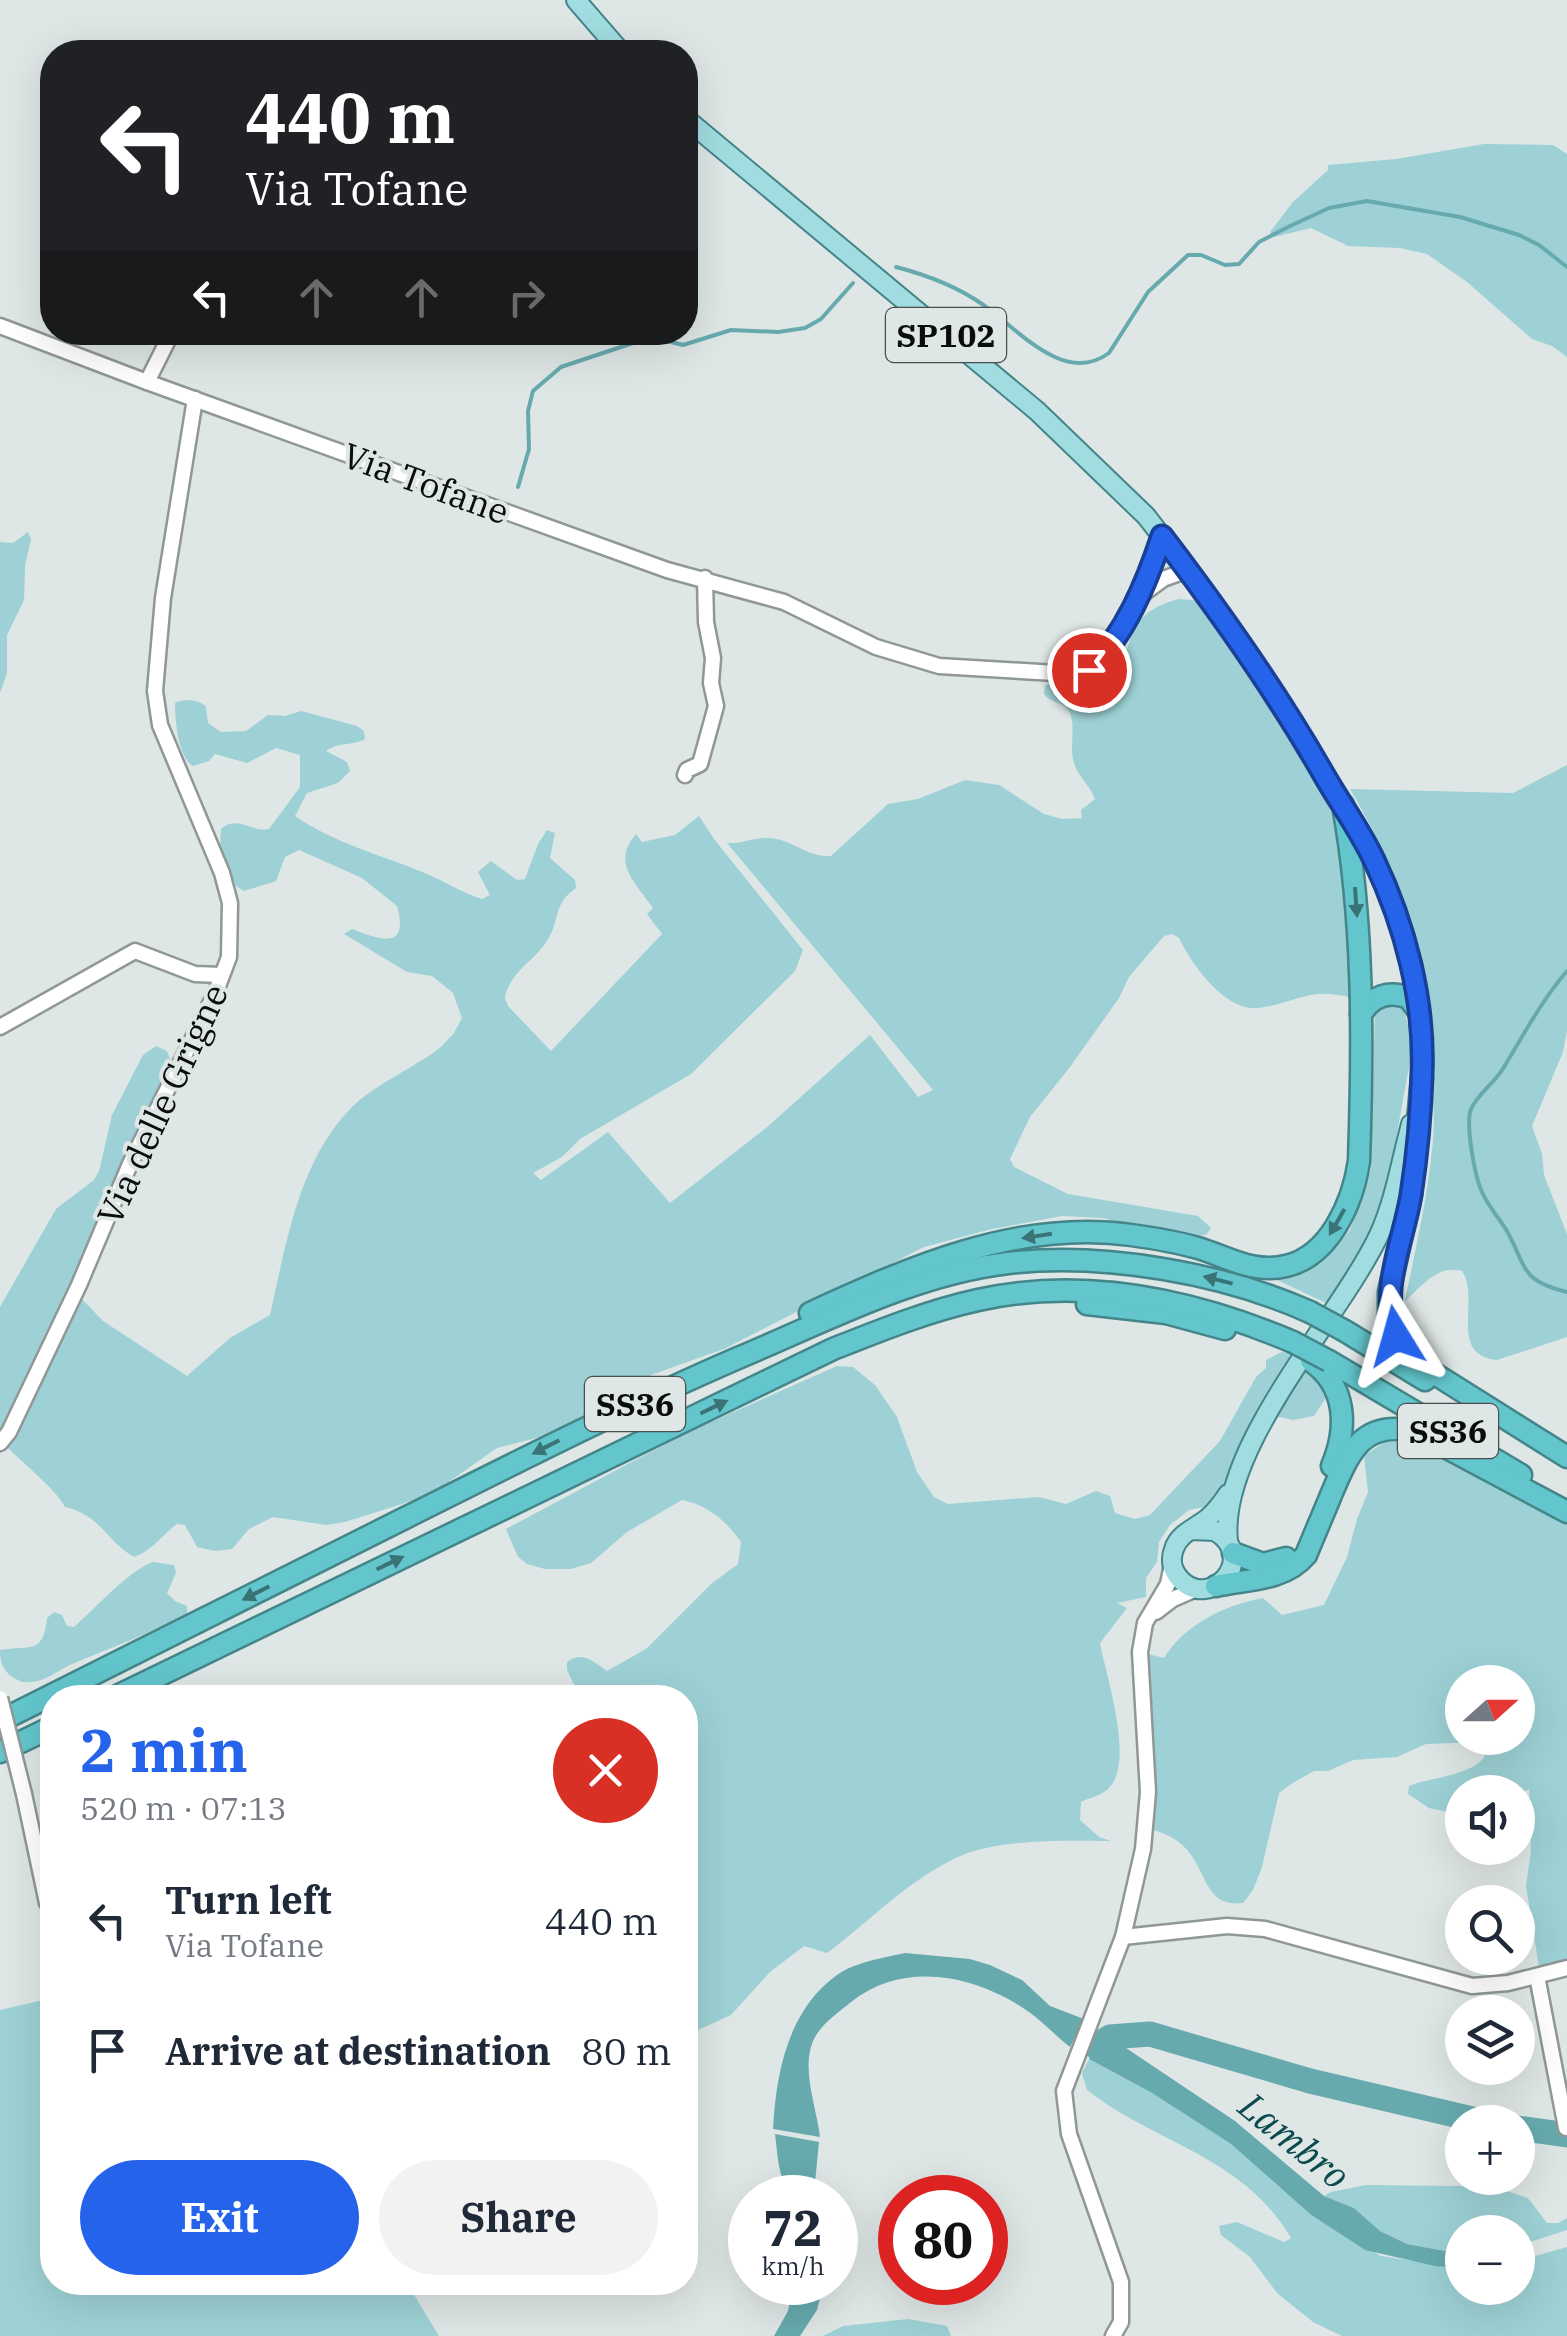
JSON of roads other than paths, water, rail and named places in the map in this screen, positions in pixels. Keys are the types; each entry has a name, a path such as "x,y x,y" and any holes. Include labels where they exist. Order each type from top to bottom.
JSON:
{"highway":[{"path":"658,1393 800,1318 882,1280 955,1254 1015,1240 1072,1231 1129,1235 1198,1248 1253,1268 1286,1266 1305,1260 1322,1248 1356,1180 1361,1014 1355,889 1343,805"},
{"path":"1361,1014 1375,998 1392,994 1409,998 1419,1012"},
{"path":"1422,1078 1411,1194 1388,1292 1389,1315 1396,1336 1427,1370 1567,1456"},
{"name":"SS36","path":"70,1685 658,1393 870,1302 925,1282 1005,1264 1080,1262 1197,1275 1267,1294 1345,1330 1567,1468"},
{"name":"SS36","path":"140,1685 833,1349 911,1318 1006,1295 1118,1292 1193,1306 1290,1345 1567,1502"},
{"path":"1230,1547 1262,1564 1284,1560 1300,1542 1339,1450 1343,1422 1338,1394 1320,1361"},
{"path":"1206,1587 1278,1575 1299,1563 1306,1555 1348,1456 1365,1437 1392,1428 1417,1432 1567,1512"},
{"name":"SS36","path":"0,1720 40,1700"},
{"path":"0,1752 40,1733"}],"main road":[{"path":"576,0 611,40"},
{"name":"SP102","path":"698,129 1037,412 1146,516 1277,696 1374,859 1390,900 1409,956 1419,1012 1422,1078 1392,1203 1380,1233 1258,1432 1235,1483 1227,1515 1230,1547"},
{"name":"SP102","path":"1191,1530 1216,1510 1235,1483"},
{"path":"1191,1530 1215,1530 1230,1547 1230,1572 1206,1587 1180,1580 1172,1564 1178,1540 1191,1530"}],"street":[{"name":"Via Tofane","path":"0,326 40,341"},
{"name":"Via Tofane","path":"50,345 667,570 784,602 885,650 939,666 1072,674 1089,670 1106,652 1139,596 1162,536"},
{"path":"147,382 166,345"},
{"name":"Via delle Grigne","path":"0,1443 9,1432 79,1285 130,1164 176,1079 229,957 230,903 222,873 160,724 154,691 163,598 195,399"},
{"path":"1139,596 1163,579 1188,570"},
{"path":"684,776 700,764 716,706 706,622 706,578"},
{"path":"0,1027 135,951 195,974 222,975"},
{"path":"1113,2336 1121,2322 1121,2282 1069,2134 1064,2091 1123,1937 1143,1848 1148,1792 1140,1652 1145,1624 1168,1584 1172,1564"},
{"path":"1145,1624 1161,1607 1206,1587"},
{"path":"0,1698 40,1870"},
{"path":"1123,1937 1172,1930 1265,1930 1472,1986 1567,1968"},
{"path":"1537,1976 1566,2128"}],"waterway":[{"path":"896,267 962,292 1042,350 1075,363 1109,353 1148,292 1188,255 1201,255 1225,265 1239,264 1259,242 1329,208 1367,201 1460,217 1519,235 1567,267"},
{"path":"698,340 731,330 778,332 805,328 821,319 853,283"},
{"path":"518,487 529,449 528,411 533,391 561,367 627,345"},
{"path":"1567,971 1541,1005 1500,1073 1474,1103 1469,1116 1474,1163 1490,1207 1533,1278 1567,1292"},
{"name":"Lambro","path":"1095,2046 1110,2037 1150,2034 1310,2081 1445,2113"},
{"name":"Lambro","path":"1535,2130 1567,2135"}]}
